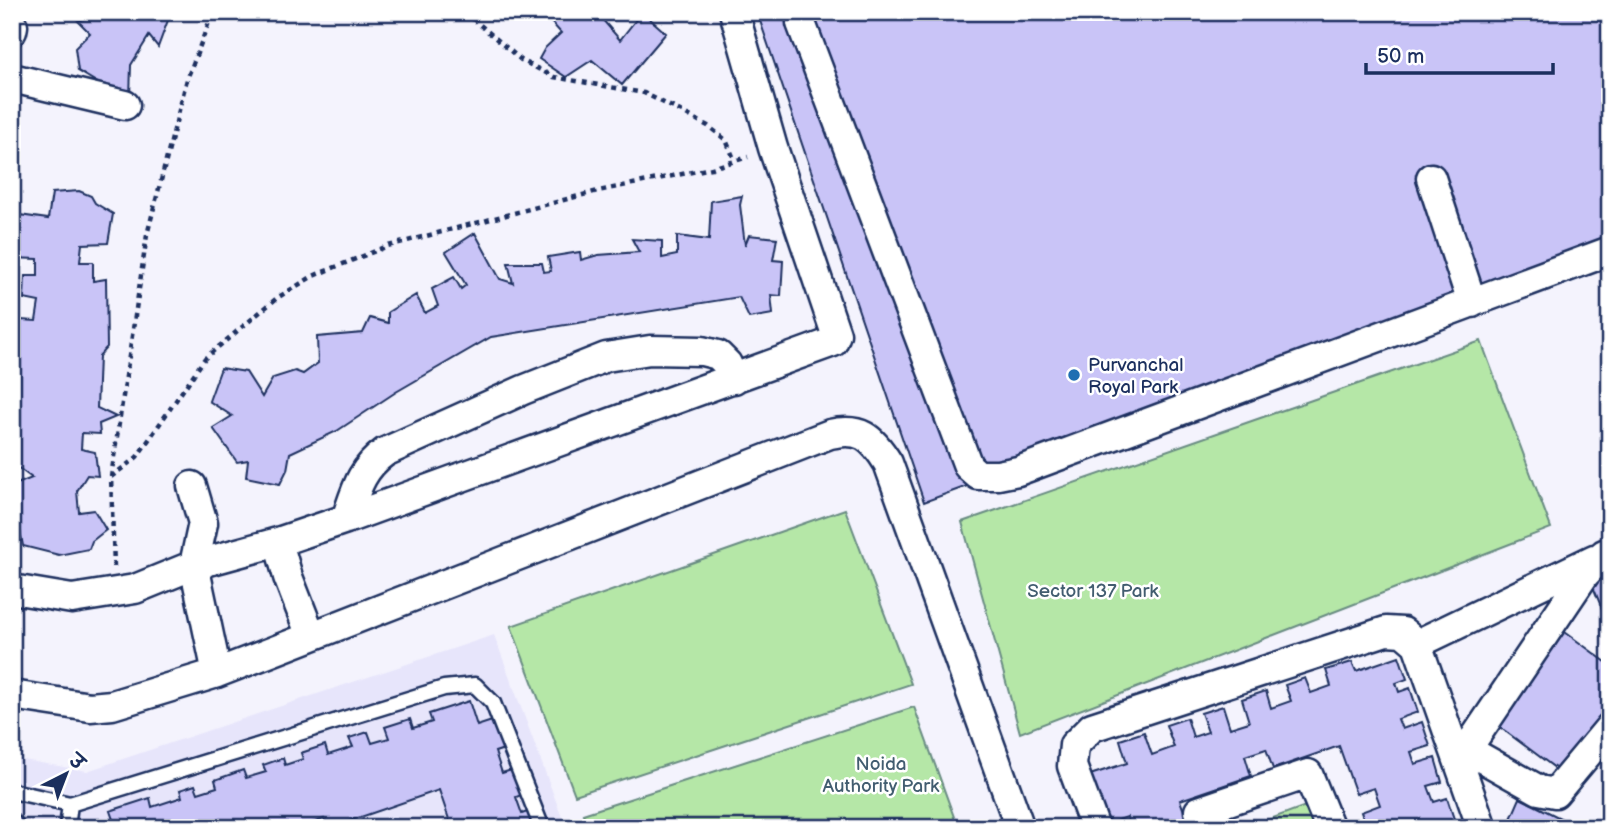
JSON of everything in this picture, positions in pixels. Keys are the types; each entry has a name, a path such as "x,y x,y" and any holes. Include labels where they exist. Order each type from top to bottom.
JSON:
{"street":[{"path":"12,589 72,598 135,589 194,565 278,542 346,519 833,342 836,338 773,148 734,12"},
{"path":"802,12 801,23 968,466 978,475 1018,471 1610,251"},
{"path":"12,78 125,105"},
{"path":"1431,178 1472,303"},
{"path":"346,519 363,473 385,452 523,390 606,357 650,350 702,351 718,355 727,364 734,379"},
{"path":"12,695 90,707 112,705 217,673 846,430 862,434 878,446 888,463 1020,828"},
{"path":"192,486 203,523 194,565 217,673"},
{"path":"278,542 288,577 311,636"},
{"path":"1417,644 1607,553"},
{"path":"1463,755 1585,574 1607,553"},
{"path":"1095,828 1072,766 1074,745 1092,727 1386,631 1403,632 1417,644 1463,755 1482,828"},
{"path":"1463,755 1539,790 1555,793 1610,727"},
{"path":"1206,828 1199,811 1308,774 1330,828"}],"lane":[{"path":"12,791 70,804 443,688 475,685 493,703 542,828"},
{"path":"67,828 70,804"}],"path":[{"path":"115,593 111,477 147,235 187,79 213,12"},
{"path":"465,12 521,60 554,77 644,93 708,126 726,140 735,160"},
{"path":"111,477 137,457 205,358 277,298 313,275 388,246 598,191 712,168 773,148"}],"shaded area":[{"path":"494,635 566,828 12,828 12,758 87,771"}],"green space":[{"name":"Sector 137 Park","path":"1481,341 1551,528 1020,733 962,522"},
{"path":"845,509 911,684 575,795 511,626"},
{"name":"Noida Authority Park","path":"914,707 958,828 588,828 583,814"},
{"path":"1311,804 1320,828 1255,828 1254,825"}],"building":[{"path":"105,12 171,12 158,47 149,36 131,65 130,98 118,95 78,71 75,48 90,33 78,21"},
{"path":"542,12 596,12 620,40 642,12 666,33 622,85 592,60 566,77 539,59 545,48 561,33"},
{"name":"Purvanchal Royal Park","path":"757,12 1610,12 1610,249 924,502"},
{"path":"79,191 91,196 95,203 113,214 108,243 82,244 80,262 93,262 93,281 106,279 107,347 99,356 97,408 116,417 99,424 100,434 82,433 81,449 95,452 98,476 87,475 77,491 79,512 94,510 106,530 92,541 89,549 59,555 23,546 18,521 12,521 12,486 32,478 13,464 21,320 36,321 39,302 24,299 25,276 38,276 38,259 12,258 12,214 48,219 52,193"},
{"path":"742,196 740,205 745,245 749,235 777,238 773,260 783,261 781,296 771,295 773,314 749,318 739,297 491,337 396,392 337,431 290,453 287,470 280,484 246,477 248,460 237,462 213,428 232,416 209,401 221,368 246,372 262,397 273,378 295,371 303,374 318,363 317,337 363,333 370,318 388,323 388,312 416,295 425,313 438,306 432,289 454,277 461,289 466,285 446,252 475,233 500,279 513,283 508,263 542,263 544,272 551,271 548,257 580,252 581,260 598,255 639,252 632,239 662,241 662,258 677,255 677,236 709,240 711,201"},
{"path":"1610,569 1610,628 1589,577"},
{"path":"1558,627 1610,665 1610,703 1559,771 1489,719"},
{"path":"1399,656 1407,679 1396,683 1399,692 1410,688 1418,712 1398,719 1402,729 1422,722 1430,746 1411,752 1415,764 1435,758 1442,782 1428,786 1434,802 1447,798 1457,828 1382,828 1381,825 1367,828 1361,812 1380,805 1374,788 1356,794 1339,746 1273,769 1266,749 1245,756 1251,776 1180,800 1190,828 1131,828 1127,817 1107,824 1090,775 1127,763 1120,740 1144,732 1152,755 1174,747 1166,725 1187,718 1193,737 1208,732 1201,713 1223,706 1230,728 1249,722 1242,699 1266,691 1271,708 1291,701 1285,685 1305,678 1311,693 1331,686 1326,670 1352,662 1356,671"},
{"path":"469,701 477,726 498,719 507,748 495,752 502,773 515,769 524,794 516,797 522,814 530,811 534,824 527,828 452,828 439,790 329,828 324,819 306,825 307,828 116,828 110,811 150,798 152,807 182,797 180,790 195,785 198,793 217,787 215,780 243,770 246,778 266,772 263,765 283,758 285,765 303,759 301,753 325,745 328,755 353,747 349,738 368,732 372,743 389,738 385,727 410,719 413,728 432,722 429,714"},
{"path":"1520,798 1578,827 1598,825 1610,828 1507,828"},
{"path":"12,809 28,826 29,828 12,828"}],"place":[{"name":"Purvanchal Royal Park","path":"1074,375"}]}
